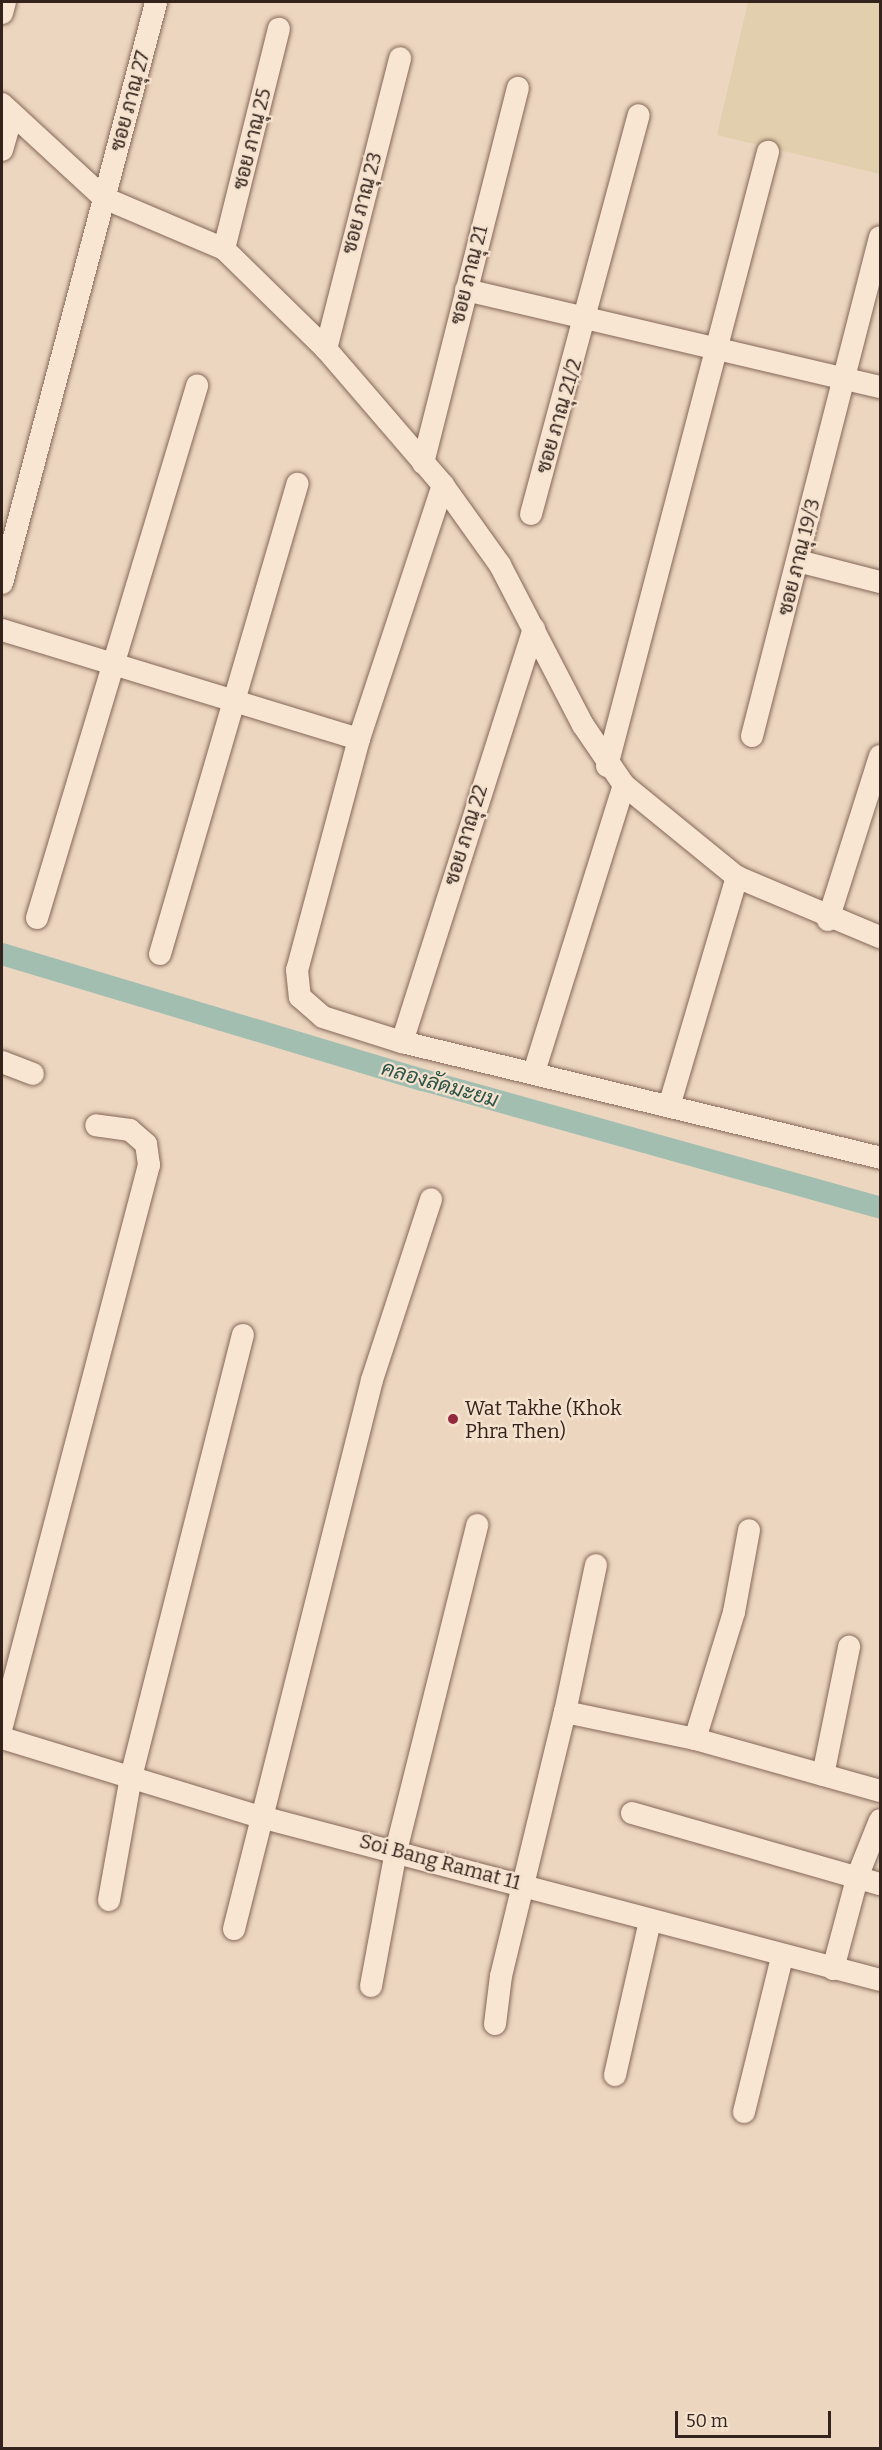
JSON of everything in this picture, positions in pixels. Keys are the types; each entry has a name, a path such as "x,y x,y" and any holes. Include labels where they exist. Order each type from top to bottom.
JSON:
{"street":[{"path":"2,13 5,2"},
{"name":"ซอย ภาณุ 27","path":"2,583 156,3"},
{"name":"ซอย ภาณุ 25","path":"224,249 279,29"},
{"name":"ซอย ภาณุ 23","path":"326,349 400,58"},
{"name":"ซอย ภาณุ 21","path":"423,463 518,88"},
{"path":"7,109 104,198 224,249 326,349 443,485 500,565 607,766 624,785 737,877 828,920 880,937"},
{"path":"2,150 7,109"},
{"name":"ซอย ภาณุ 21/2","path":"531,514 587,318 639,115"},
{"path":"607,766 714,349 768,152"},
{"name":"ซอย ภาณุ 19/3","path":"752,736 880,237"},
{"path":"466,290 880,387"},
{"path":"37,918 197,386"},
{"path":"160,954 231,697 297,484"},
{"path":"443,485 359,740 296,985 300,997 323,1017 402,1042 670,1103 880,1158"},
{"path":"798,561 880,582"},
{"name":"ซอย ภาณุ 22","path":"402,1042 534,629"},
{"path":"2,630 231,697 359,740"},
{"path":"828,920 880,759"},
{"path":"534,1072 624,785"},
{"path":"670,1103 737,877"},
{"path":"2,1062 33,1074"},
{"path":"2,1726 148,1165 146,1144 130,1130 96,1125"},
{"path":"234,1929 372,1380 431,1199"},
{"path":"109,1900 131,1777 243,1335"},
{"path":"371,1986 396,1851 477,1525"},
{"path":"695,1739 734,1612 749,1530"},
{"path":"495,2024 522,1884 565,1712 596,1565"},
{"path":"823,1775 849,1647"},
{"path":"565,1712 695,1739 880,1791"},
{"name":"Soi Bang Ramat 11","path":"2,1738 261,1817 522,1884 782,1957 880,1980"},
{"path":"632,1813 776,1858 858,1875 880,1884"},
{"path":"833,1969 858,1875 880,1820"},
{"path":"615,2074 650,1921"},
{"path":"744,2112 782,1957"}],"shaded area":[{"path":"748,2 880,2 880,174 717,135"}],"waterway":[{"name":"คลองลัดมะยม","path":"2,954 423,1080 880,1208"}],"place":[{"name":"Wat Takhe (Khok Phra Then)","path":"453,1419"}]}
